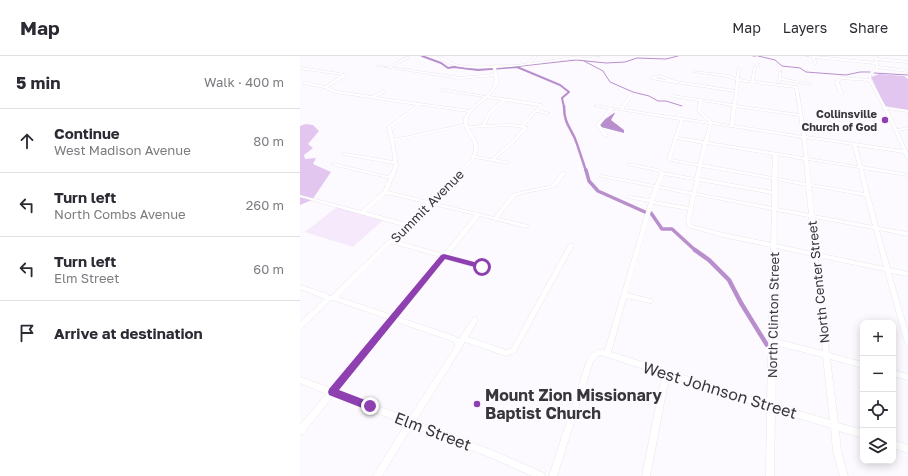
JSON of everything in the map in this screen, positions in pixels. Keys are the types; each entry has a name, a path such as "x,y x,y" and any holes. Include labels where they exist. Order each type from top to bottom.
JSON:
{"street":[{"path":"439,56 445,61 460,66 494,68 574,57 598,57"},
{"path":"528,63 536,56"},
{"path":"807,56 838,58 908,72"},
{"path":"389,68 408,57"},
{"path":"813,57 816,65"},
{"path":"877,65 875,57 908,62"},
{"path":"752,81 755,66 759,64"},
{"path":"877,65 870,74 870,80 896,130 908,158"},
{"path":"378,66 463,78 496,75"},
{"path":"410,71 416,67"},
{"path":"300,68 345,75 326,87"},
{"path":"494,68 497,82 487,96 470,111 466,117 466,126 477,144 474,157 508,163"},
{"path":"732,126 739,68"},
{"path":"694,72 728,76 738,80 779,84 780,73 782,72"},
{"path":"675,82 658,76 652,78 657,80 736,90"},
{"path":"842,94 837,82 840,78 870,80"},
{"path":"780,79 809,84"},
{"path":"305,83 326,87 336,92 470,111"},
{"name":"North Center Street","path":"779,84 795,87 801,116 837,451 844,476"},
{"path":"373,97 384,90"},
{"path":"444,90 541,105 512,143 492,160"},
{"path":"621,110 631,95"},
{"path":"673,96 801,116"},
{"path":"483,126 490,112 506,99"},
{"path":"702,100 699,111 710,119 711,124 690,209 688,221 690,226 908,274"},
{"path":"362,213 385,192 392,176 396,163 393,140 389,127 390,125 420,104"},
{"path":"596,106 906,152"},
{"path":"606,136 598,124 612,108"},
{"path":"884,108 908,111"},
{"path":"536,111 548,113"},
{"path":"682,119 670,160 867,195"},
{"path":"393,140 466,126 510,125 524,127"},
{"path":"896,130 907,129"},
{"path":"676,138 908,175"},
{"path":"902,144 908,147"},
{"path":"855,145 875,228 908,343"},
{"path":"344,154 396,163"},
{"name":"North Clinton Street","path":"770,476 775,154"},
{"name":"Summit Avenue","path":"300,326 407,225 474,157"},
{"path":"333,164 387,177 392,176"},
{"path":"628,164 658,170 662,173 774,193"},
{"path":"495,218 514,196 524,192 550,187 555,184 564,173"},
{"path":"553,476 590,360 600,352 607,354 651,201 662,173"},
{"path":"601,176 908,234"},
{"path":"385,192 526,226"},
{"path":"300,196 407,225"},
{"path":"628,196 690,209"},
{"path":"300,431 391,318 479,214"},
{"path":"390,241 482,267"},
{"path":"464,339 506,353 515,349 571,245"},
{"path":"300,287 454,339 458,342 458,346"},
{"path":"625,295 650,301"},
{"path":"377,476 475,320"},
{"path":"773,341 860,363"},
{"name":"West Johnson Street","path":"607,354 772,407 860,433"},
{"path":"646,476 666,373"},
{"path":"896,373 908,377"},
{"name":"Elm Street","path":"300,380 411,422 542,476"},
{"path":"896,445 908,448"}],"shaded area":[{"path":"879,74 904,76 908,79 908,110 885,106 871,77"},
{"path":"614,113 611,120 624,130 624,133 601,127 600,125"},
{"path":"306,124 313,125 319,131 308,144 313,148 304,155 305,159 316,158 313,164 331,172 312,200 300,205 300,126"},
{"path":"337,207 383,220 353,247 305,232"}],"waterway":[{"path":"422,56 441,63 448,68 454,67 478,70 517,67 560,85 569,92 562,98 564,107"},
{"path":"513,67 576,60 606,63 625,62 637,58 666,59 678,56"},
{"path":"758,56 775,60 782,66 800,68 806,72 846,75 860,72 870,72"},
{"path":"584,61 603,71 610,82 633,92 649,96 658,101 666,101 682,106"},
{"path":"874,73 908,75"},
{"path":"564,107 565,118 575,139 586,171"},
{"path":"586,170 589,181 598,191 645,212"},
{"path":"651,213 662,229 672,229 696,251"},
{"path":"695,250 709,260 729,280 741,303 767,345"}],"place":[{"name":"Collinsville Church of God","path":"885,120"},
{"name":"Mount Zion Missionary Baptist Church","path":"477,404"}],"route":[{"path":"370,406 332,392 391,318 444,256 482,267"}]}
